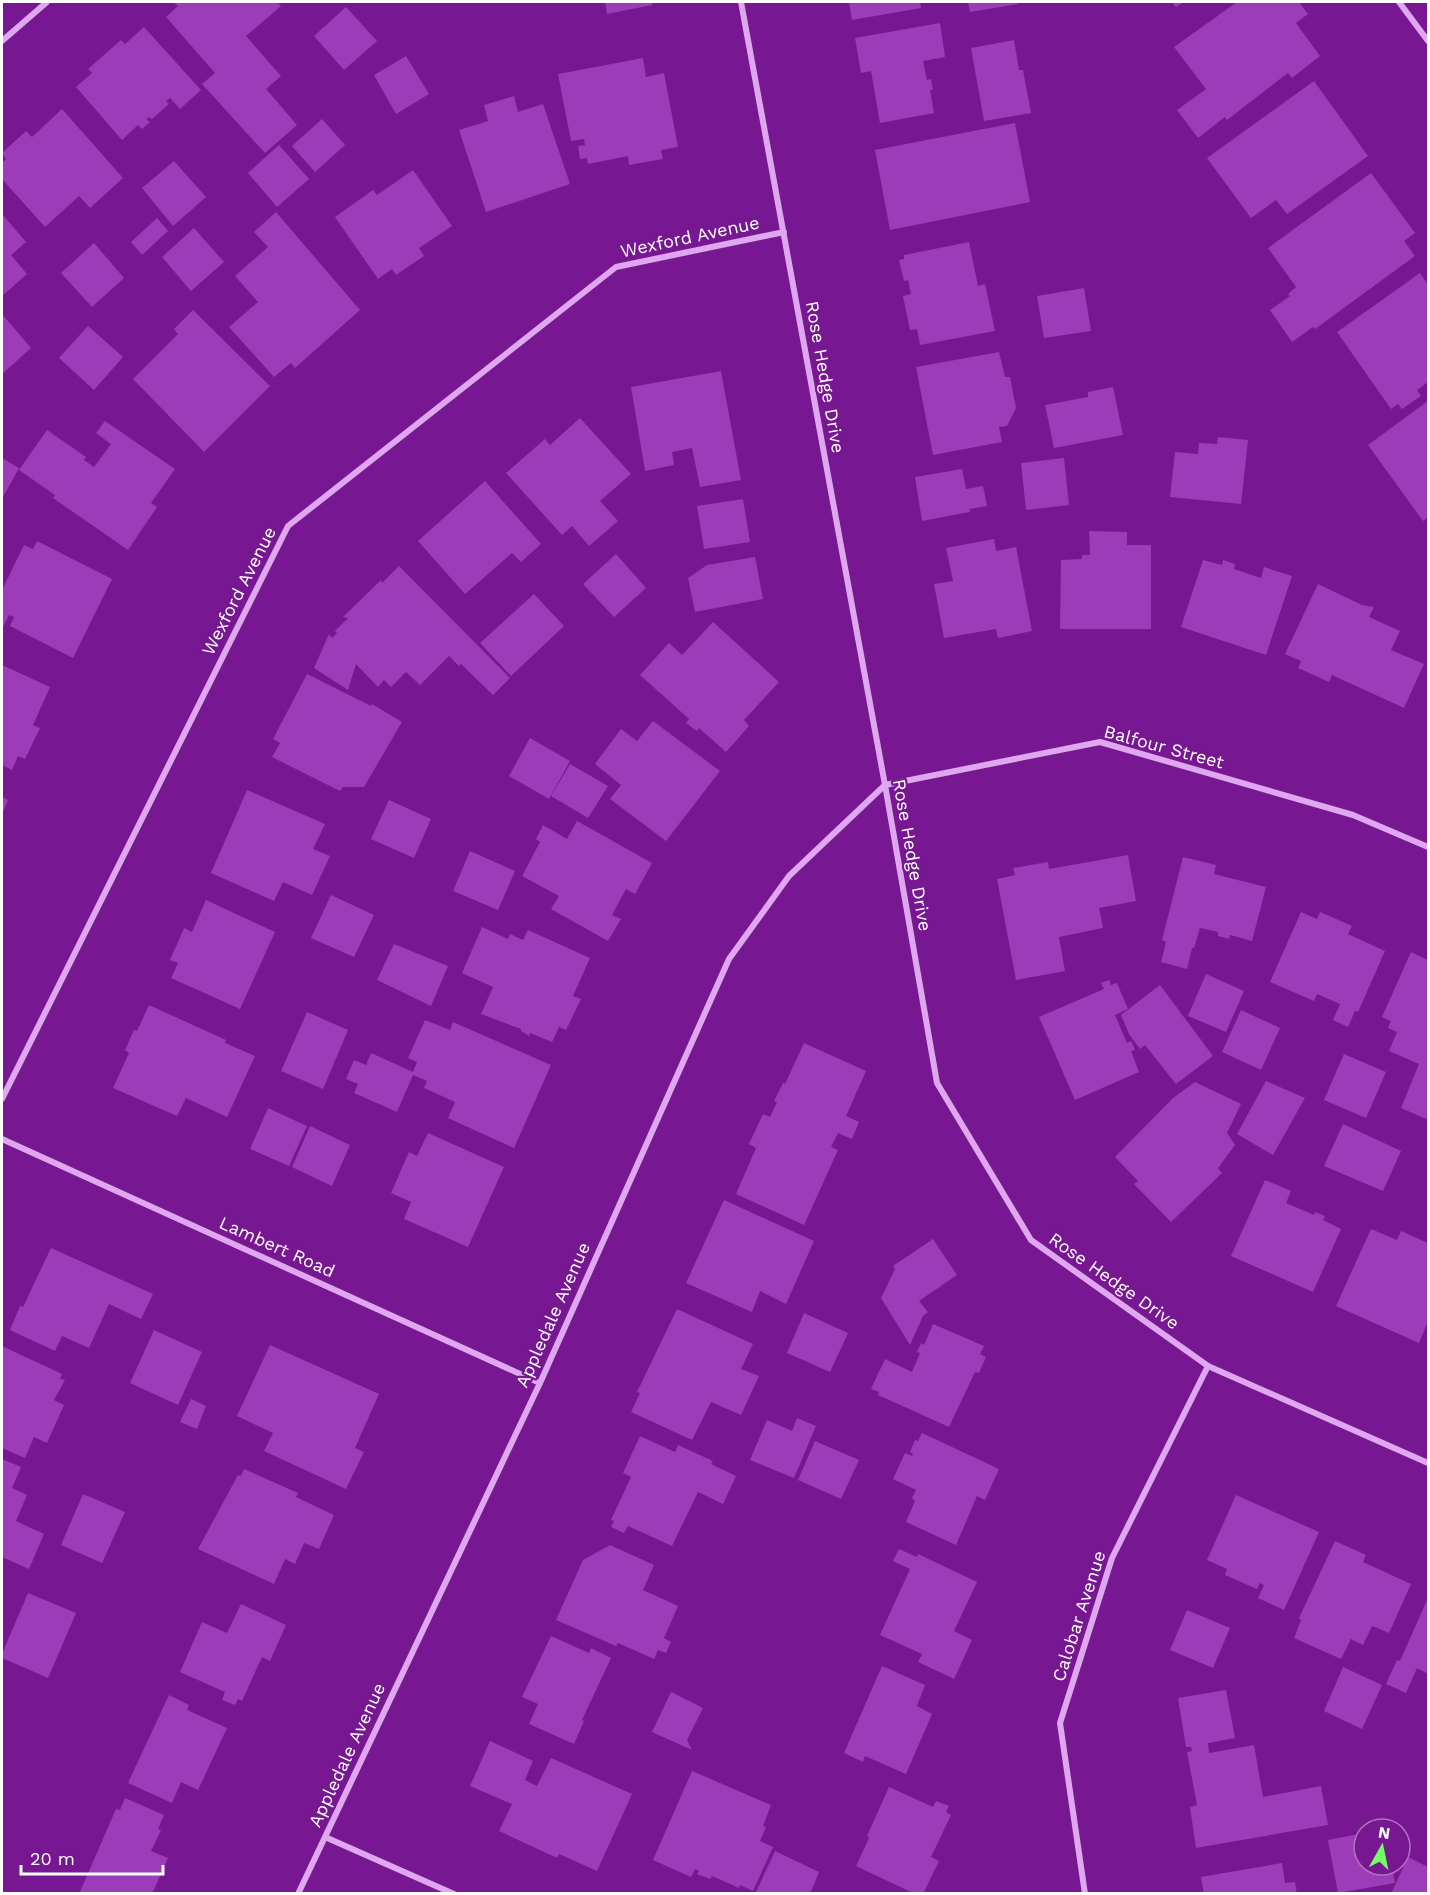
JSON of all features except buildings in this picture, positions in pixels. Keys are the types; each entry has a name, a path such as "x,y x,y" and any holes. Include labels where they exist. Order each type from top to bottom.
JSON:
{"street":[{"path":"2,41 47,2"},
{"name":"Rose Hedge Drive","path":"741,2 885,785 937,1083 1031,1240 1208,1366 1428,1462"},
{"path":"1399,2 1428,41"},
{"name":"Wexford Avenue","path":"2,1099 288,526 616,267 783,232"},
{"name":"Balfour Street","path":"885,785 1100,742 1353,815 1428,847"},
{"name":"Appledale Avenue","path":"298,1893 540,1383 729,959 789,876 885,785"},
{"name":"Lambert Road","path":"2,1139 540,1383"},
{"name":"Calobar Avenue","path":"1085,1893 1060,1723 1112,1558 1208,1366"},
{"path":"325,1837 454,1893"}]}
